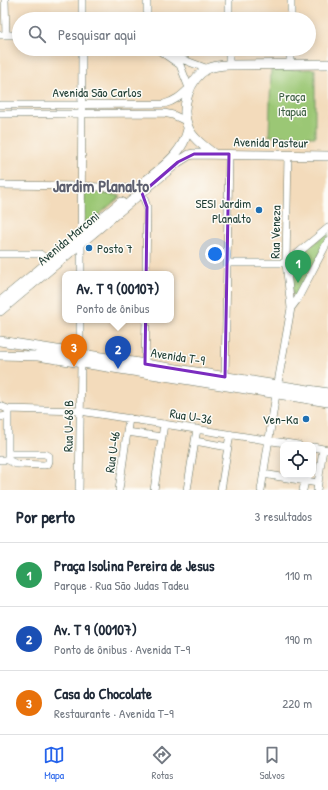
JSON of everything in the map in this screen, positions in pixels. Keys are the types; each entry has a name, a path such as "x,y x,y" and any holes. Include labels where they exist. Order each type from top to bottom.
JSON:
{"main road":[{"path":"190,88 197,78 208,69 229,65 328,64"},
{"name":"Avenida Marconi","path":"176,159 184,143 187,125 186,104 190,88"},
{"path":"187,125 197,140 214,154"},
{"name":"Avenida Marconi","path":"0,311 52,264 176,159 194,154 214,154"},
{"name":"Avenida Pasteur","path":"214,154 328,156"},
{"name":"Avenida Marconi","path":"0,302 52,264"},
{"name":"Avenida T-9","path":"0,341 81,358 276,389 328,393"},
{"name":"Avenida T-9","path":"0,356 81,358 145,364 225,377 328,402"}],"street":[{"path":"3,35 5,0"},
{"path":"82,0 82,12"},
{"path":"147,0 147,12"},
{"path":"229,0 229,12"},
{"path":"291,0 291,12"},
{"path":"81,271 82,56"},
{"path":"170,56 182,63 208,69"},
{"path":"174,56 182,63 190,88"},
{"path":"229,56 229,65"},
{"path":"290,56 290,64"},
{"name":"Avenida São Carlos","path":"0,105 164,104 176,100 190,88"},
{"path":"164,104 164,113"},
{"name":"Avenida São Carlos","path":"0,114 164,113 180,118 187,125"},
{"path":"225,377 229,154"},
{"name":"Rua Veneza","path":"288,155 286,263 291,308"},
{"path":"0,185 81,186 139,191 147,207 146,271"},
{"path":"227,263 286,263 328,228"},
{"path":"261,490 276,389 291,308 297,300 328,241"},
{"path":"0,254 40,254 52,264"},
{"name":"Rua U-68 B","path":"78,490 81,358 80,323"},
{"path":"145,364 146,323"},
{"path":"0,406 8,412 8,457 16,464 44,465 48,464 49,461 49,456 45,454 8,457 0,460"},
{"name":"Rua U-36","path":"0,416 8,412 80,411 281,442"},
{"name":"Rua U-46","path":"119,490 129,418"},
{"path":"154,490 164,424"},
{"path":"187,490 197,429"},
{"name":"Rua U-36","path":"127,432 162,437"},
{"path":"221,490 230,434"},
{"name":"Rua U-36","path":"194,442 228,447"},
{"path":"263,474 305,480 317,486 326,449 316,447"},
{"path":"303,490 305,480"}],"highlighted area":[{"path":"194,154 229,154 225,377 145,364 147,207 142,193 178,162"}],"green space":[{"name":"Praça Itapuã","path":"315,69 315,137 269,136 271,70"},
{"path":"84,190 121,196 83,228"},
{"path":"328,232 328,239 294,302 289,264"}],"place":[{"name":"SESI Jardim Planalto","path":"259,210"},
{"name":"Posto 7","path":"89,248"},
{"name":"Praça Isolina Pereira de Jesus","path":"298,283"},
{"name":"Casa do Chocolate","path":"74,367"},
{"name":"Av. T 9 (00107)","path":"118,369"},
{"name":"Ven-Ka","path":"306,419"}],"district":[{"name":"Jardim Planalto","path":"101,186"}]}
